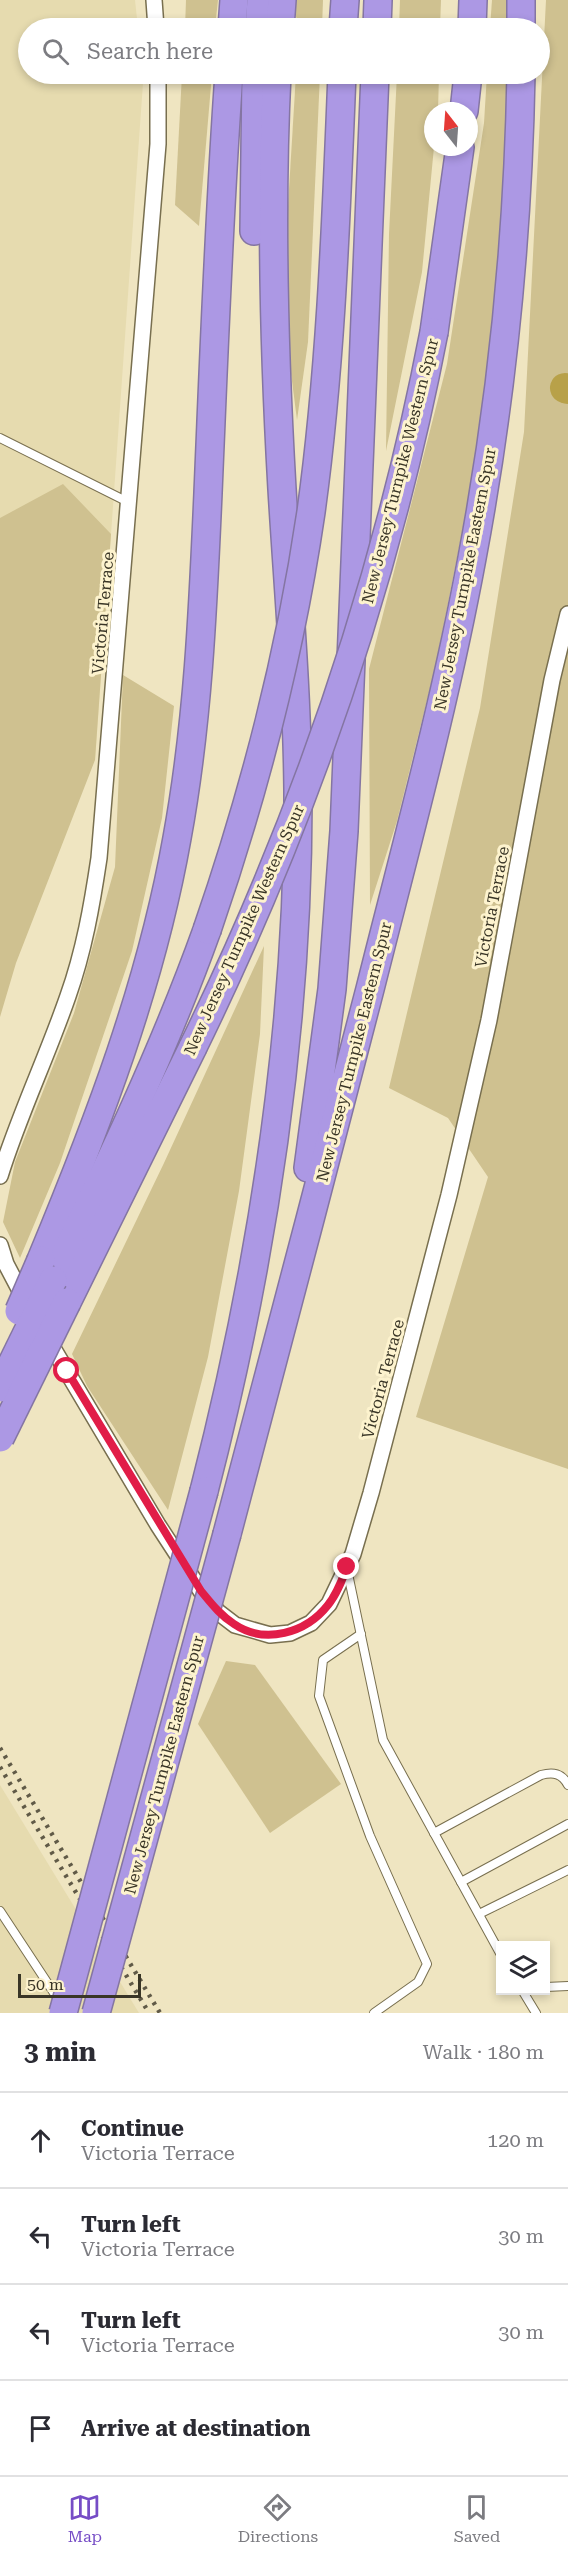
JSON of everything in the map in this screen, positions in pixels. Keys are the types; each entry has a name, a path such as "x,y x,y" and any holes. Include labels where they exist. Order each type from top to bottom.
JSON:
{"highway":[{"path":"233,18 234,0"},
{"path":"260,18 261,0"},
{"path":"280,18 282,0"},
{"path":"377,18 378,0"},
{"path":"454,18 455,0"},
{"path":"472,18 473,0"},
{"path":"521,0 521,18"},
{"path":"0,1353 54,1280 102,1112 130,1026 169,881 188,764 197,679 228,84"},
{"path":"256,84 255,260 276,370"},
{"name":"New Jersey Turnpike Eastern Spur","path":"63,2013 204,1491 235,1364 267,1195 282,1086 294,940 298,791 295,683 276,370 273,205 277,84"},
{"name":"New Jersey Turnpike Western Spur","path":"0,1388 54,1280 142,1093 172,1023 207,930 246,811 291,629 305,550 327,366 341,84"},
{"path":"296,1277 330,1008 341,878 349,737 375,84"},
{"path":"450,102 451,84"},
{"path":"465,102 467,84"},
{"name":"New Jersey Turnpike Eastern Spur","path":"96,2013 296,1277 424,775 473,555 503,355 517,176 521,84"},
{"path":"453,156 456,184"},
{"name":"New Jersey Turnpike Western Spur","path":"0,1438 54,1280 193,1047 270,879 332,716 383,552 408,452 434,332 459,156"}],"street":[{"path":"154,0 155,18"},
{"name":"Victoria Terrace","path":"0,1176 9,1146 69,995 92,906 105,804 130,502 158,144 158,84"},
{"name":"Victoria Terrace","path":"0,1245 16,1287 164,1534 201,1591 218,1612 235,1625 248,1631 270,1635 290,1633 310,1623 329,1604 347,1567 371,1493 449,1195 472,1099 552,680 568,614"}],"lane":[{"path":"0,438 130,502"},
{"path":"347,1567 383,1740 496,1944"},
{"path":"361,1634 322,1660 319,1696 366,1824 427,1964 418,1982 374,2013"},
{"path":"434,1833 541,1775 558,1774 565,1779 568,1785"},
{"path":"461,1882 568,1824"},
{"path":"479,1914 568,1870"},
{"path":"0,1911 68,2013"},
{"path":"550,1987 568,1986"},
{"path":"525,1995 536,2013"}],"shaded area":[{"path":"0,0 135,0 137,18 18,18 18,84 143,84 95,760 0,811"},
{"path":"186,0 218,0 216,18 185,18"},
{"path":"295,0 323,0 322,18 296,18 294,11"},
{"path":"400,0 441,0 440,18 399,18"},
{"path":"492,0 515,0 516,18 491,18"},
{"path":"546,0 568,0 568,1469 416,1417 488,1177 448,1118 389,1088 480,708 524,432 542,84 550,84 550,18 545,18"},
{"path":"181,84 211,84 199,226 175,205"},
{"path":"295,84 320,84 308,342 297,420 288,350 287,222"},
{"path":"396,84 439,84 438,102 424,102 424,156 433,156 422,272 386,451 389,234"},
{"path":"486,84 517,84 487,406 436,664 397,821 370,905 369,669 447,364 484,123"},
{"path":"63,484 111,534 95,760 16,963 0,1017 0,518"},
{"path":"123,675 174,706 162,818 132,951 60,1163 20,1258 3,1222 15,1162 74,1013 115,867"},
{"path":"264,946 260,1034 239,1191 208,1357 168,1510 87,1386 72,1354 164,1163"},
{"path":"226,1661 255,1665 341,1784 270,1833 198,1724"},
{"path":"0,1785 139,2013 0,2013"}],"railway":[{"path":"0,1748 160,2013"},
{"path":"0,1767 149,2013"}],"route":[{"path":"67,1371 158,1525 201,1591 218,1612 235,1625 248,1631 270,1635 290,1633 310,1623 329,1604 347,1567"}]}
